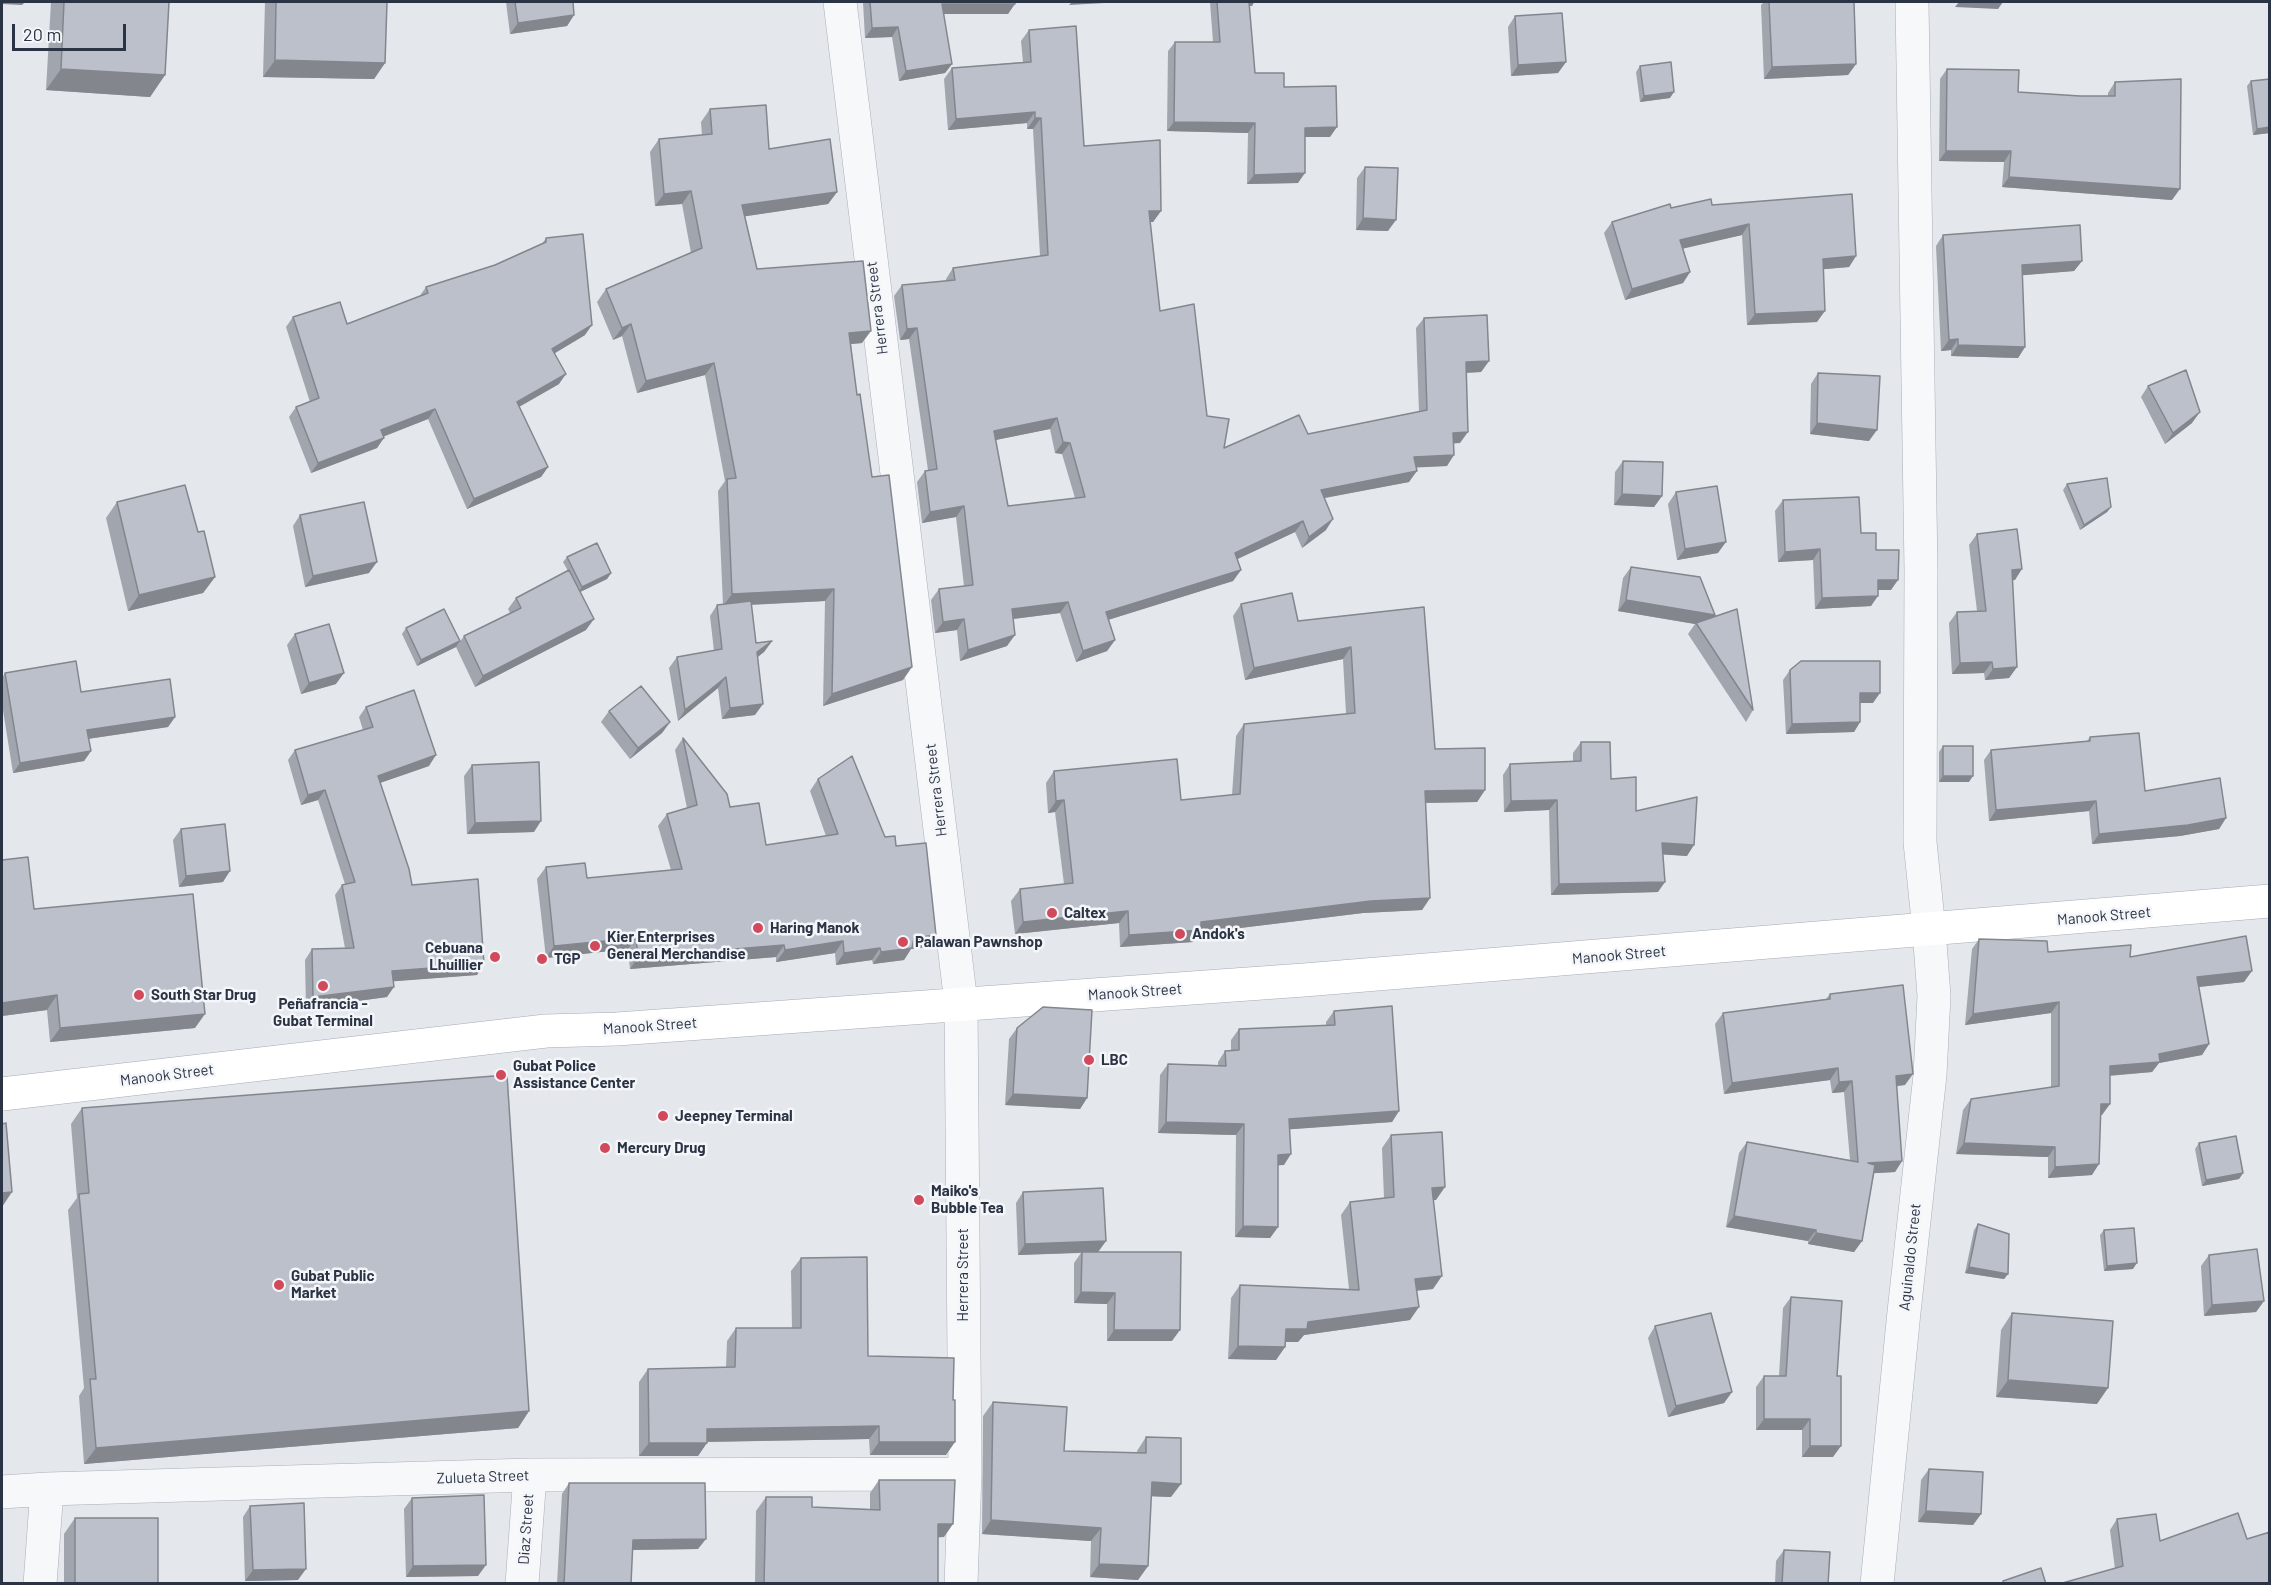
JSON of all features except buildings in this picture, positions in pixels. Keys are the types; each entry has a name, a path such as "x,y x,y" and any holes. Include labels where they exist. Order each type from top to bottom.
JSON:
{"main road":[{"name":"Manook Street","path":"2,1094 546,1031 617,1029 1304,980 2270,901"}],"street":[{"name":"Herrera Street","path":"840,2 961,1003 964,1474 961,1584"},
{"name":"Aguinaldo Street","path":"1877,1584 1930,1075 1934,996 1920,842 1921,570 1912,2"},
{"name":"Zulueta Street","path":"2,1492 530,1475 964,1474"},
{"name":"Diaz Street","path":"522,1584 530,1475"},
{"path":"40,1584 47,1489"}],"place":[{"name":"Caltex","path":"1052,913"},
{"name":"Haring Manok","path":"758,928"},
{"name":"Andok's","path":"1180,934"},
{"name":"Palawan Pawnshop","path":"903,942"},
{"name":"Kier Enterprises General Merchandise","path":"595,946"},
{"name":"Cebuana Lhuillier","path":"495,957"},
{"name":"TGP","path":"542,959"},
{"name":"Peñafrancia - Gubat Terminal","path":"323,986"},
{"name":"South Star Drug","path":"139,995"},
{"name":"LBC","path":"1089,1060"},
{"name":"Gubat Police Assistance Center","path":"501,1075"},
{"name":"Jeepney Terminal","path":"663,1116"},
{"name":"Mercury Drug","path":"605,1148"},
{"name":"Maiko's Bubble Tea","path":"919,1200"},
{"name":"Gubat Public Market","path":"279,1285"}]}
